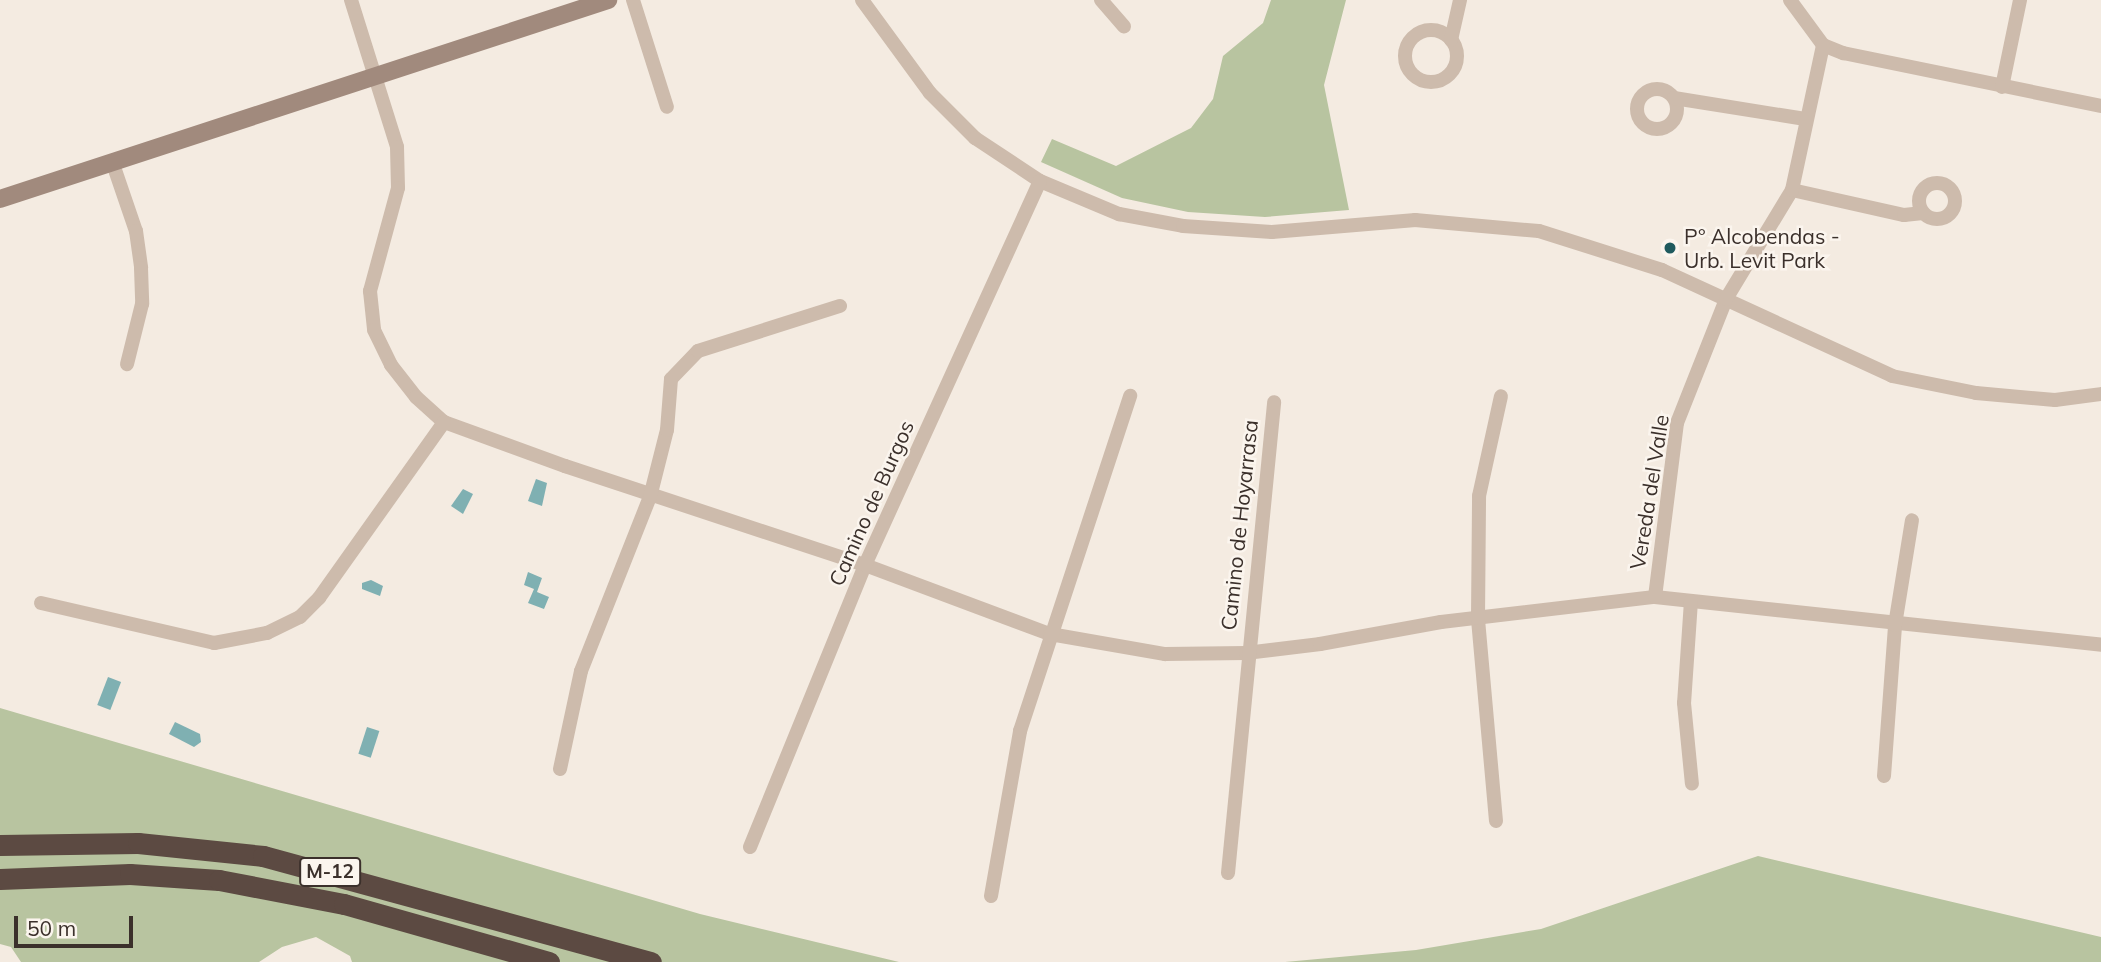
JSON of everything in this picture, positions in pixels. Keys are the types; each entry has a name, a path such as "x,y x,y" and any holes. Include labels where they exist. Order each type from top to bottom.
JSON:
{"highway":[{"name":"M-12","path":"0,845 125,842 263,856 651,962"},
{"name":"M-12","path":"0,879 130,874 219,880 344,904 549,962"}],"street":[{"name":"Camino de Hoyarrasa","path":"351,0 377,75 397,147 398,188 370,291 374,330 391,365 416,397 444,422 650,497 864,565 1051,634 1165,654 1246,653 1478,618 1655,597 1895,625 2101,645"},
{"path":"0,199 608,0"},
{"path":"633,0 667,107"},
{"path":"1101,0 1124,26"},
{"path":"1451,40 1460,0"},
{"path":"1790,0 1823,45 1843,53 2101,106"},
{"path":"2002,87 2020,0"},
{"path":"862,1 949,116 1040,181 1119,214 1183,226 1272,232 1415,220 1539,231 1603,248 1726,299 1892,376 1989,394 2055,400 2101,394"},
{"name":"Vereda del Valle","path":"1655,597 1677,422 1726,299 1791,190 1823,45"},
{"path":"1674,98 1805,120"},
{"path":"113,163 136,231 141,268 142,304 127,364"},
{"name":"Camino de Burgos","path":"750,847 864,565 1040,181"},
{"path":"1791,190 1904,215 1923,213"},
{"path":"560,769 581,671 650,497 667,430 671,379 698,351 840,306"},
{"path":"991,897 1020,731 1130,396"},
{"path":"1496,821 1478,618 1479,496 1501,396"},
{"name":"Camino de Hoyarrasa","path":"1228,873 1246,653 1274,402"},
{"path":"41,603 214,643 267,633 300,617 319,598 444,422"},
{"path":"1885,776 1895,625 1912,520"},
{"path":"1691,601 1684,703 1692,784"}],"green space":[{"path":"1271,0 1346,0 1324,85 1349,210 1265,217 1188,212 1122,198 1041,162 1052,139 1116,166 1191,128 1213,99 1223,56 1263,23"},
{"path":"0,708 700,914 899,962 352,962 350,956 316,937 282,947 259,962 21,962 11,947 0,944"},
{"path":"1758,856 2101,937 2101,962 1285,962 1416,950 1541,929"}],"water":[{"path":"536,479 547,483 542,506 528,501"},
{"path":"463,489 473,494 463,514 451,506"},
{"path":"528,572 542,578 537,592 549,597 544,609 528,603 534,589 524,585"},
{"path":"371,580 383,586 380,596 362,589 362,583"},
{"path":"108,677 121,682 110,710 97,705"},
{"path":"175,722 200,734 201,742 194,747 169,734"},
{"path":"367,727 379,731 371,758 358,754"}],"place":[{"name":"Pº Alcobendas - Urb. Levit Park","path":"1670,248"}]}
